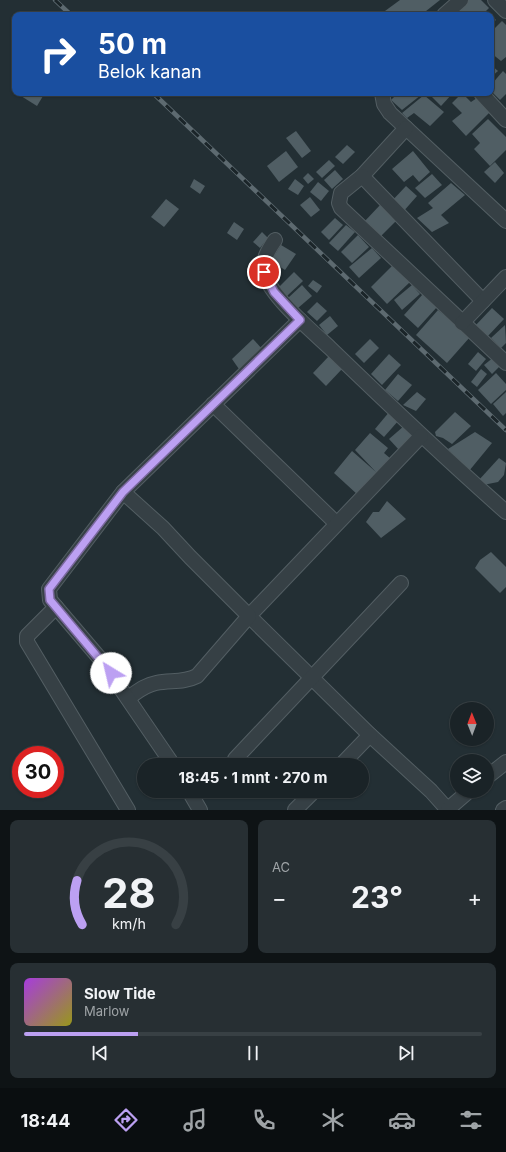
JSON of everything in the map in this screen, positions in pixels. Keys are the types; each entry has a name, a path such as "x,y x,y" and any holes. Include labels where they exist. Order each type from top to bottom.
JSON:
{"street":[{"path":"447,12 460,0"},
{"path":"494,0 506,11"},
{"path":"383,96 384,104 390,113 506,220"},
{"path":"484,96 506,120"},
{"path":"406,128 362,176 341,193 339,203 342,208 462,323 506,363"},
{"path":"362,176 483,301"},
{"path":"275,240 264,261 264,272 274,292 300,320 421,436 506,512"},
{"path":"462,323 506,277"},
{"path":"168,758 102,661 50,600 49,589 123,492 300,320"},
{"path":"213,404 336,523"},
{"path":"128,698 146,686 156,683 189,681 197,676 336,523 421,436"},
{"path":"123,492 163,528 310,677 431,791 448,810 461,798"},
{"path":"236,758 310,677 401,583"},
{"path":"56,607 27,636 27,642 128,810"},
{"path":"348,758 370,735"},
{"path":"494,771 506,762"},
{"path":"192,798 200,810"},
{"path":"295,810 307,798"}],"building":[{"path":"400,0 440,0 425,12 385,11"},
{"path":"467,0 481,0 489,8 485,12 455,12"},
{"path":"502,21 506,25 506,57 501,61 494,55 494,29"},
{"path":"494,68 498,71 494,74"},
{"path":"503,71 506,74 506,94 500,100 494,94 494,82"},
{"path":"21,96 43,96 37,106"},
{"path":"395,96 420,96 402,110 391,100"},
{"path":"423,96 425,96 444,112 430,126 414,113 407,118 402,113"},
{"path":"431,96 450,96 441,106"},
{"path":"459,96 465,96 471,102 477,98 491,111 466,136 452,121 462,113 452,103"},
{"path":"488,119 506,137 506,150 490,166 474,149 480,143 472,134"},
{"path":"296,131 311,151 302,158 286,138"},
{"path":"347,145 355,152 343,164 335,157"},
{"path":"286,151 298,167 279,182 267,166"},
{"path":"413,151 430,172 419,182 413,175 404,182 392,169"},
{"path":"329,160 335,166 322,178 316,172"},
{"path":"495,162 504,173 495,183 484,172"},
{"path":"335,170 343,179 332,189 324,180"},
{"path":"308,173 314,179 308,184 303,178"},
{"path":"432,174 442,185 425,198 415,188"},
{"path":"194,179 205,186 200,194 190,187"},
{"path":"295,179 304,186 298,195 288,189"},
{"path":"318,182 329,191 321,201 310,192"},
{"path":"451,183 465,195 441,215 449,223 432,232 417,218 433,208 428,203"},
{"path":"406,186 417,196 402,213 390,203"},
{"path":"310,197 320,210 311,217 300,205"},
{"path":"166,199 179,209 164,227 151,217"},
{"path":"381,204 397,220 380,237 364,222"},
{"path":"335,218 343,225 329,240 321,232"},
{"path":"234,222 244,229 237,240 227,233"},
{"path":"346,225 355,232 338,251 329,243"},
{"path":"262,232 268,238 260,248 253,242"},
{"path":"358,235 369,247 352,263 341,252"},
{"path":"281,245 296,254 285,270 271,261"},
{"path":"372,248 381,258 359,278 349,267"},
{"path":"394,264 410,282 387,304 371,287"},
{"path":"294,272 303,281 287,296 279,287"},
{"path":"313,280 322,286 317,293 308,286"},
{"path":"302,285 312,296 298,308 288,298"},
{"path":"412,285 420,294 402,310 394,300"},
{"path":"423,294 437,307 418,328 404,315"},
{"path":"317,302 327,311 317,321 307,312"},
{"path":"492,308 504,319 487,337 475,326"},
{"path":"438,310 470,337 447,363 416,335"},
{"path":"330,316 338,326 327,335 319,325"},
{"path":"505,325 506,343 501,348 491,338"},
{"path":"253,339 263,350 241,372 232,359"},
{"path":"370,339 379,348 364,363 355,354"},
{"path":"478,352 486,359 476,371 468,364"},
{"path":"389,354 401,365 382,385 371,374"},
{"path":"329,356 342,369 326,386 313,373"},
{"path":"494,357 501,365 492,374 484,365"},
{"path":"481,369 487,374 477,387 471,382"},
{"path":"496,373 506,384 506,390 491,404 478,390"},
{"path":"398,374 412,385 398,401 385,390"},
{"path":"417,392 426,399 416,411 403,405"},
{"path":"506,392 506,413 503,416 493,404"},
{"path":"390,411 399,420 384,437 375,429"},
{"path":"455,412 471,426 452,444 443,438 436,436 435,432"},
{"path":"404,426 414,437 400,451 389,439"},
{"path":"475,432 492,443 469,471 448,449"},
{"path":"370,433 388,448 384,453 391,459 358,495 334,473 352,451 376,472 355,450"},
{"path":"499,458 506,463 504,475 498,482 483,485 478,481"},
{"path":"387,501 406,519 381,538 366,522 373,512 379,512"},
{"path":"491,552 506,567 506,587 500,593 475,568 480,560"}],"railway":[{"path":"55,0 68,12"},
{"path":"156,96 506,430"}],"route":[{"path":"111,673 50,600 48,594 49,589 123,492 300,320 274,292 264,272"}]}
